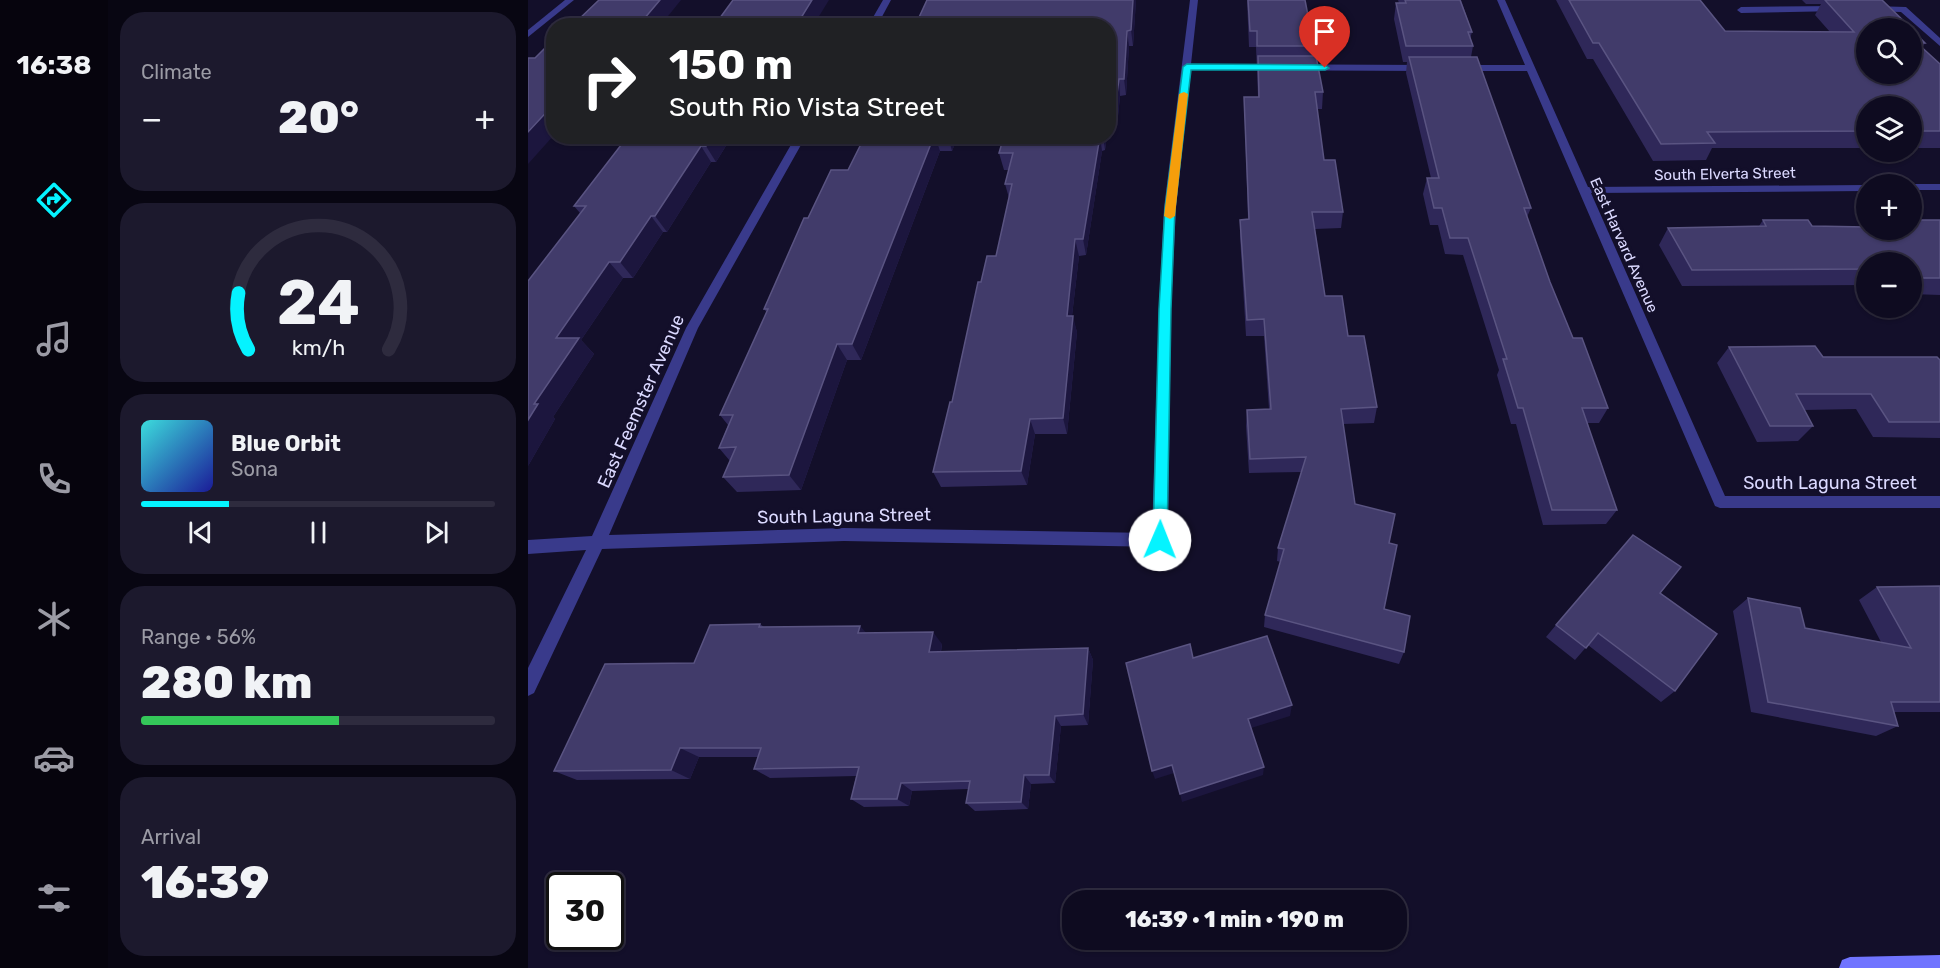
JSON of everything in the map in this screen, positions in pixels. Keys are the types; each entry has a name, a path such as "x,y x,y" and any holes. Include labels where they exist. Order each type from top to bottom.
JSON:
{"street":[{"path":"548,18 570,0"},
{"path":"877,18 887,0"},
{"path":"1194,0 1187,67 1436,68"},
{"name":"East Harvard Avenue","path":"1502,0 1720,502"},
{"path":"1741,10 1845,9"},
{"path":"1868,9 1903,9 1940,43"},
{"path":"528,34 546,19"},
{"name":"South Laguna Street","path":"528,547 598,541 857,533 1160,540 1165,309 1170,208 1187,67"},
{"path":"1448,68 1532,68"},
{"name":"East Feemster Avenue","path":"528,687 598,541 692,328 796,144"},
{"path":"1922,187 1940,187"},
{"name":"South Elverta Street","path":"1584,190 1856,188"},
{"name":"South Laguna Street","path":"1720,502 1940,502"},
{"path":"1850,968 1940,966"}],"building":[{"path":"599,0 660,0 645,18 580,18"},
{"path":"733,0 812,0 801,18 720,18"},
{"path":"927,0 1133,0 1131,30 1127,31 1124,79 1119,79 1116,102 1116,18 919,18"},
{"path":"1248,0 1305,0 1314,46 1257,46 1257,31 1250,31"},
{"path":"1405,0 1460,0 1472,32 1468,32 1473,46 1406,46 1396,3 1406,3"},
{"path":"1569,0 1700,0 1725,31 1854,32 1825,0 1882,0 1901,18 1856,18 1856,84 1922,84 1922,48 1940,64 1940,131 1922,131 1922,96 1856,96 1856,131 1707,132 1715,143 1661,144 1599,43 1593,43"},
{"path":"546,47 546,113 528,132 528,58 535,58"},
{"path":"1258,56 1316,56 1323,92 1315,92 1324,160 1335,160 1343,212 1312,212 1325,296 1342,296 1348,336 1364,336 1377,407 1341,409 1355,504 1395,514 1389,543 1397,545 1384,609 1410,616 1404,652 1265,615 1284,549 1278,548 1306,457 1250,459 1247,410 1271,409 1264,319 1247,320 1240,220 1249,219 1244,97 1259,97"},
{"path":"1409,57 1477,57 1531,208 1524,208 1550,282 1573,338 1582,338 1608,408 1582,408 1617,510 1552,510 1523,408 1518,408 1503,359 1507,359 1468,238 1450,238 1442,208 1434,208 1427,178 1439,178"},
{"path":"622,144 707,144 701,146 655,216 651,216 620,262 609,262 556,338 579,338 534,404 538,404 528,420 528,281 586,206 574,206"},
{"path":"861,144 931,144 852,344 837,344 789,475 723,477 736,447 719,448 733,415 720,415 768,309 764,309 804,218 808,218 831,170 848,170"},
{"path":"1002,144 1099,144 1083,239 1075,239 1067,316 1073,316 1063,418 1030,419 1021,471 933,472 950,402 952,402 978,282 981,282 987,256 996,256 1012,184 1005,184 1013,153 999,153"},
{"path":"1763,220 1808,220 1812,226 1856,227 1856,240 1922,240 1922,220 1940,220 1940,278 1922,278 1922,252 1856,252 1856,269 1692,270 1668,228 1766,226"},
{"path":"1815,346 1823,357 1937,357 1940,360 1940,422 1889,422 1871,394 1796,394 1813,426 1770,426 1729,347"},
{"path":"1633,535 1681,567 1660,593 1717,634 1675,691 1598,633 1586,648 1556,625"},
{"path":"1940,586 1940,702 1891,702 1898,726 1768,702 1748,598 1800,608 1805,628 1911,648 1877,587"},
{"path":"760,624 759,627 860,626 858,633 933,632 929,652 1088,648 1083,714 1055,716 1049,775 1024,775 1021,802 966,803 970,781 901,783 897,799 851,799 859,767 754,769 761,748 680,748 671,770 554,771 605,664 694,663 710,625"},
{"path":"1267,636 1292,705 1248,719 1264,767 1180,794 1172,765 1152,771 1126,663 1190,644 1193,658"}],"slow traffic":[{"path":"1170,216 1184,94"}],"route":[{"path":"1160,540 1165,309 1170,208 1187,67 1325,68"}]}
